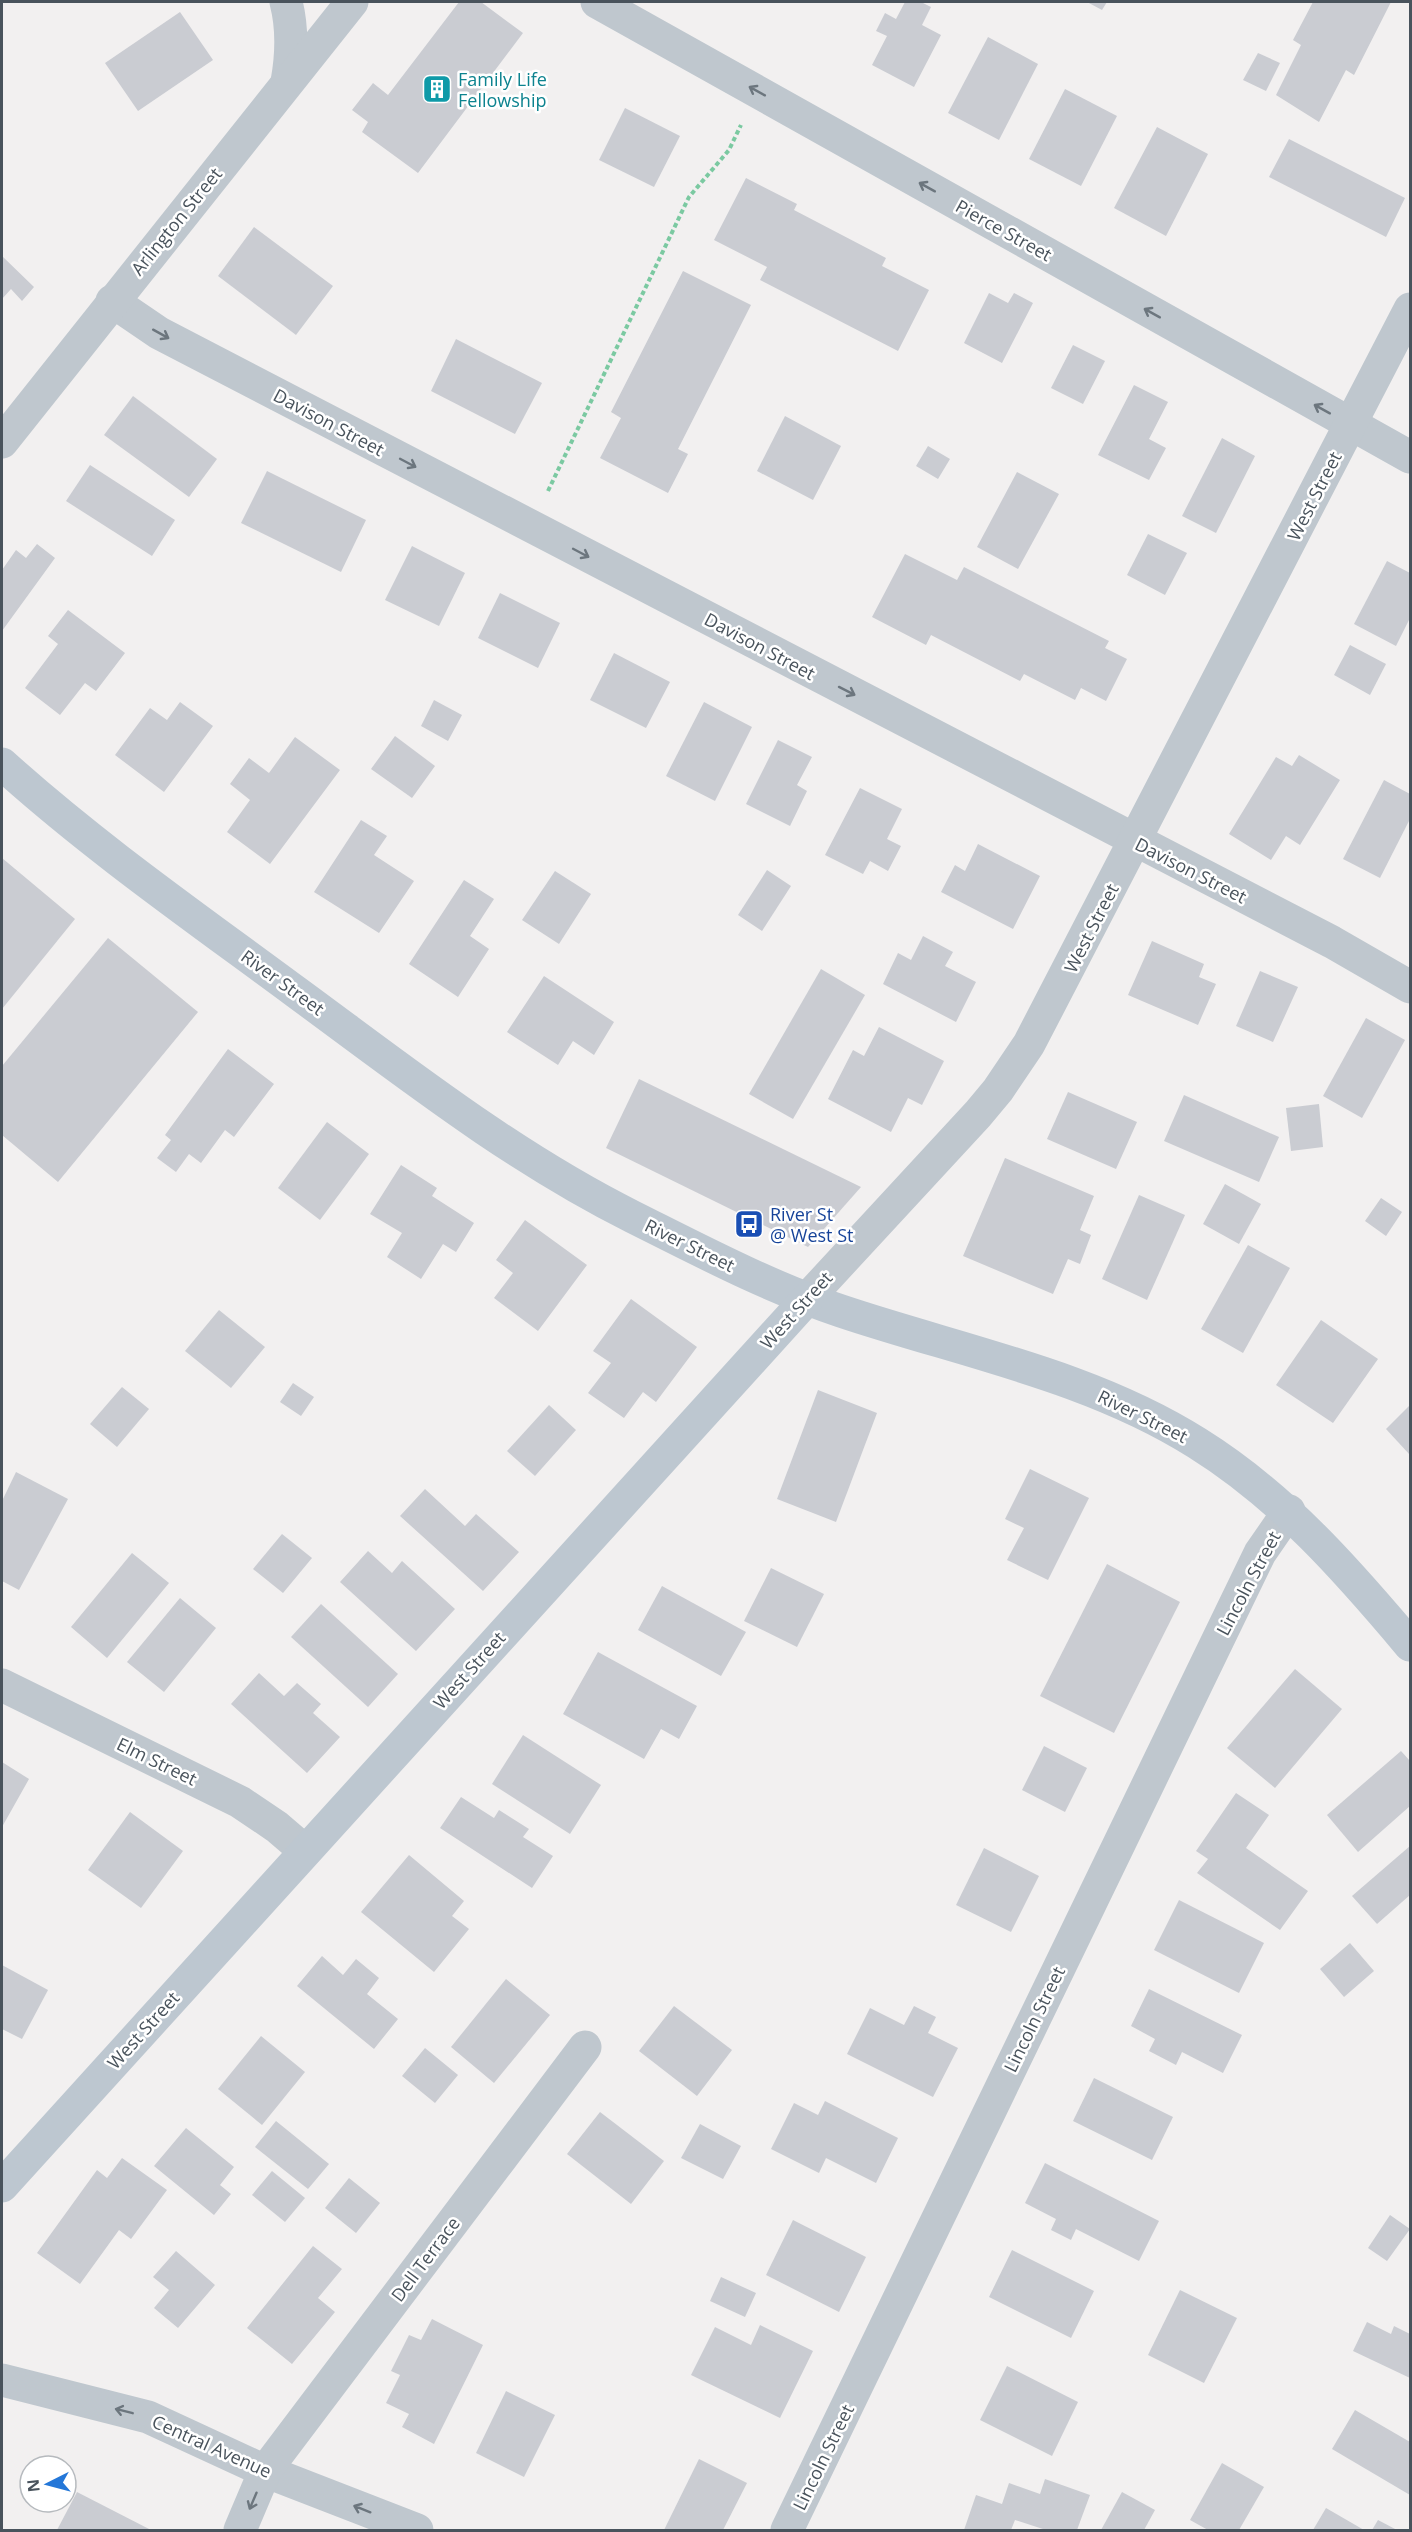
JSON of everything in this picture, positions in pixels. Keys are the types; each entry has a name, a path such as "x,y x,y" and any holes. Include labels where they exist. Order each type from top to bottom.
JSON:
{"main road":[{"name":"River Street","path":"2,764 117,859 491,1134 535,1162 627,1214 766,1282 807,1299 1041,1373 1118,1402 1194,1441 1254,1482 1289,1511 1346,1568 1410,1645"},
{"name":"West Street","path":"2,2186 807,1299"}],"street":[{"path":"286,2 291,44 287,82"},
{"name":"Arlington Street","path":"2,442 352,2"},
{"name":"Pierce Street","path":"597,2 1410,457"},
{"name":"Davison Street","path":"112,301 159,333 1332,942 1410,987"},
{"name":"West Street","path":"807,1299 998,1090 1044,1019 1410,309"},
{"name":"Lincoln Street","path":"788,2530 1255,1564 1268,1539 1289,1511"},
{"name":"Elm Street","path":"2,1685 240,1802 277,1827 305,1851"},
{"name":"Dell Terrace","path":"240,2530 265,2471 585,2047"},
{"name":"Central Avenue","path":"2,2380 148,2417 265,2471 417,2530"}],"path":[{"path":"531,526 689,197 729,150 757,91"}],"building":[{"name":"Family Life Fellowship","path":"459,2 481,2 523,33 418,173 362,132 368,122 352,110 373,83 388,95"},
{"path":"905,2 921,2 931,7 922,25 941,35 914,87 872,65 887,36 876,31 885,13 896,19"},
{"path":"1087,2 1107,2 1102,10"},
{"path":"1313,2 1391,2 1354,75 1346,70 1319,122 1276,95 1301,45 1293,40"},
{"path":"180,12 213,60 138,111 105,63"},
{"path":"988,37 1038,64 999,140 948,113"},
{"path":"1258,53 1280,63 1266,91 1243,80"},
{"path":"1065,89 1117,116 1081,186 1029,159"},
{"path":"625,108 680,136 654,187 599,160"},
{"path":"1157,127 1208,154 1166,236 1114,208"},
{"path":"1289,139 1405,198 1386,237 1269,177"},
{"path":"746,178 797,204 794,210 886,258 882,266 929,290 898,351 760,280 767,267 714,240"},
{"path":"254,227 333,286 296,335 218,276"},
{"path":"2,256 34,287 22,301 11,289 2,299"},
{"path":"683,271 751,305 678,449 688,454 668,493 600,458 621,418 611,412"},
{"path":"989,293 1008,303 1014,293 1033,303 1002,363 964,343"},
{"path":"456,339 542,383 515,434 431,391"},
{"path":"1073,345 1105,361 1083,404 1051,388"},
{"path":"1134,385 1168,402 1149,439 1166,448 1149,480 1098,455"},
{"path":"133,396 217,459 189,497 104,435"},
{"path":"785,416 841,446 813,500 757,471"},
{"path":"1222,438 1255,456 1216,533 1182,516"},
{"path":"928,446 950,459 938,479 916,466"},
{"path":"90,465 175,520 152,556 66,501"},
{"path":"267,471 366,520 341,572 241,523"},
{"path":"1017,472 1059,494 1018,569 977,547"},
{"path":"1148,534 1187,553 1165,595 1127,575"},
{"path":"37,544 55,558 2,631 2,570 16,550 26,558"},
{"path":"412,546 465,573 439,626 385,600"},
{"path":"905,554 957,580 964,567 1109,641 1105,648 1127,659 1106,701 1081,688 1075,700 1024,674 1020,681 931,635 926,645 872,617"},
{"path":"1387,561 1410,573 1410,618 1396,646 1354,624"},
{"path":"500,593 560,623 538,668 478,638"},
{"path":"68,610 125,653 96,691 85,683 60,715 25,688 58,644 48,636"},
{"path":"1350,645 1386,664 1370,695 1334,675"},
{"path":"614,653 670,682 646,728 590,700"},
{"path":"434,700 462,715 448,741 421,726"},
{"path":"180,702 213,726 164,792 115,755 150,708 167,720"},
{"path":"704,702 752,727 715,801 666,776"},
{"path":"395,736 435,766 412,798 371,769"},
{"path":"295,737 340,770 270,864 227,832 250,800 230,784 249,758 269,773"},
{"path":"778,740 812,757 797,785 807,791 790,826 746,804"},
{"path":"1299,755 1340,780 1300,845 1286,836 1271,860 1229,834 1276,757 1292,766"},
{"path":"1384,780 1410,794 1410,819 1380,878 1343,859"},
{"path":"860,788 902,809 887,839 901,846 888,871 870,861 863,874 825,855"},
{"path":"361,820 387,836 374,855 414,881 379,933 314,892"},
{"path":"978,844 1040,876 1013,929 941,892 955,865 965,871"},
{"path":"2,858 75,919 2,1009"},
{"path":"767,870 791,886 762,931 738,915"},
{"path":"555,871 591,894 559,944 522,920"},
{"path":"464,880 494,899 470,936 489,949 458,997 409,964"},
{"path":"923,936 953,952 945,966 976,982 956,1022 883,984 898,953 911,960"},
{"path":"108,938 198,1012 58,1182 2,1135 2,1066"},
{"path":"1152,941 1204,964 1199,977 1216,984 1198,1025 1128,995"},
{"path":"821,969 865,995 793,1119 749,1094"},
{"path":"1260,971 1298,987 1273,1042 1236,1026"},
{"path":"544,976 614,1022 594,1055 573,1041 558,1065 507,1032"},
{"path":"1366,1018 1405,1040 1362,1118 1323,1096"},
{"path":"879,1027 944,1061 922,1105 908,1098 891,1132 828,1099 853,1050 864,1056"},
{"path":"228,1049 274,1084 234,1137 225,1130 201,1163 189,1154 176,1172 157,1158 171,1140 165,1135"},
{"path":"639,1079 861,1187 808,1247 606,1148"},
{"path":"1068,1092 1137,1122 1116,1169 1047,1139"},
{"path":"1184,1095 1279,1137 1259,1182 1164,1141"},
{"path":"1319,1104 1323,1147 1291,1151 1286,1108"},
{"path":"327,1122 369,1154 320,1220 278,1188"},
{"path":"1005,1158 1094,1196 1080,1230 1091,1235 1080,1264 1068,1259 1053,1294 963,1256"},
{"path":"401,1165 437,1188 432,1196 474,1223 456,1252 443,1244 421,1279 387,1257 402,1233 370,1214"},
{"path":"1225,1184 1261,1204 1239,1244 1203,1224"},
{"path":"1139,1195 1185,1215 1147,1300 1102,1279"},
{"path":"1381,1198 1402,1212 1386,1236 1365,1221"},
{"path":"525,1220 587,1265 538,1331 494,1298 513,1273 496,1260"},
{"path":"1248,1245 1290,1268 1243,1353 1201,1329"},
{"path":"631,1299 697,1347 656,1402 643,1392 624,1418 588,1393 611,1363 593,1351"},
{"path":"219,1310 265,1347 231,1388 185,1351"},
{"path":"1321,1320 1378,1359 1333,1423 1276,1385"},
{"path":"293,1383 314,1397 301,1416 280,1402"},
{"path":"122,1387 149,1409 117,1447 90,1424"},
{"path":"818,1390 877,1413 836,1522 777,1499"},
{"path":"549,1405 576,1430 535,1476 507,1451"},
{"path":"1410,1405 1410,1455 1386,1429"},
{"path":"1030,1469 1089,1498 1048,1580 1007,1560 1024,1528 1005,1519"},
{"path":"16,1472 68,1499 19,1590 2,1581 2,1501"},
{"path":"425,1489 465,1526 476,1514 519,1552 483,1591 400,1516"},
{"path":"282,1534 312,1558 283,1593 253,1569"},
{"path":"368,1551 392,1573 402,1561 455,1609 416,1651 340,1582"},
{"path":"132,1553 169,1583 107,1658 71,1627"},
{"path":"1107,1564 1180,1602 1114,1733 1040,1696"},
{"path":"771,1568 824,1594 797,1647 744,1621"},
{"path":"662,1586 746,1632 721,1676 638,1630"},
{"path":"180,1598 216,1628 164,1692 127,1662"},
{"path":"321,1604 398,1674 368,1707 291,1637"},
{"path":"598,1652 697,1706 679,1739 661,1729 644,1759 563,1714"},
{"path":"1295,1669 1342,1709 1275,1788 1227,1748"},
{"path":"259,1673 284,1696 297,1683 321,1704 313,1713 340,1737 307,1773 231,1704"},
{"path":"523,1735 601,1785 570,1834 492,1784"},
{"path":"1044,1746 1087,1768 1065,1812 1022,1790"},
{"path":"1401,1751 1410,1761 1410,1806 1358,1852 1327,1815"},
{"path":"2,1762 29,1779 2,1827"},
{"path":"1236,1793 1269,1815 1246,1848 1308,1891 1280,1930 1197,1873 1208,1859 1196,1851"},
{"path":"461,1797 494,1818 499,1810 529,1829 523,1837 553,1856 532,1888 440,1828"},
{"path":"130,1812 183,1851 141,1908 88,1870"},
{"path":"1410,1846 1410,1895 1377,1924 1352,1896"},
{"path":"984,1848 1039,1876 1011,1932 956,1905"},
{"path":"409,1855 464,1901 452,1916 469,1929 434,1972 361,1912"},
{"path":"1179,1900 1264,1943 1239,1993 1154,1950"},
{"path":"1350,1943 1374,1971 1344,1997 1320,1969"},
{"path":"322,1956 343,1975 356,1959 379,1978 367,1994 398,2019 374,2049 297,1986"},
{"path":"2,1965 48,1990 22,2039 2,2029"},
{"path":"506,1979 550,2015 494,2083 451,2047"},
{"path":"1149,1989 1242,2035 1223,2073 1182,2052 1176,2065 1149,2051 1155,2039 1131,2026"},
{"path":"674,2006 732,2050 697,2096 639,2051"},
{"path":"914,2006 936,2017 928,2033 958,2048 933,2097 847,2054 870,2008 904,2025"},
{"path":"261,2036 305,2072 262,2125 218,2089"},
{"path":"425,2048 458,2075 435,2103 402,2076"},
{"path":"1094,2078 1173,2117 1152,2160 1073,2121"},
{"path":"825,2101 898,2138 876,2183 826,2158 819,2173 771,2149 794,2103 818,2115"},
{"path":"600,2112 664,2161 631,2204 567,2154"},
{"path":"276,2121 329,2164 308,2189 255,2147"},
{"path":"700,2124 741,2146 723,2179 681,2158"},
{"path":"186,2128 234,2167 220,2185 231,2194 214,2215 154,2166"},
{"path":"122,2158 167,2190 131,2239 119,2230 80,2284 37,2253 97,2170 107,2178"},
{"path":"1045,2163 1159,2221 1139,2261 1076,2229 1071,2240 1051,2230 1056,2219 1025,2203"},
{"path":"272,2171 305,2198 285,2222 252,2195"},
{"path":"349,2178 380,2203 356,2233 325,2208"},
{"path":"1390,2215 1410,2229 1387,2261 1368,2248"},
{"path":"793,2220 866,2257 839,2312 766,2275"},
{"path":"313,2246 342,2269 318,2298 335,2312 292,2364 247,2328"},
{"path":"1012,2250 1094,2291 1071,2338 989,2297"},
{"path":"176,2251 215,2285 178,2328 154,2308 169,2290 153,2277"},
{"path":"721,2277 756,2293 745,2317 710,2301"},
{"path":"1180,2290 1237,2318 1204,2383 1148,2355"},
{"path":"432,2319 483,2345 434,2444 402,2427 409,2414 386,2403 400,2375 391,2371 409,2335 421,2340"},
{"path":"1367,2322 1391,2334 1394,2326 1410,2334 1410,2378 1353,2351"},
{"path":"760,2325 813,2351 780,2418 691,2375 715,2327 751,2345"},
{"path":"1007,2366 1078,2402 1052,2456 980,2420"},
{"path":"506,2391 555,2415 524,2477 476,2453"},
{"path":"1355,2410 1410,2442 1410,2495 1332,2449"},
{"path":"699,2459 747,2483 723,2530 664,2530"},
{"path":"1222,2463 1264,2487 1239,2530 1208,2530 1190,2520"},
{"path":"1045,2479 1090,2495 1077,2530 1046,2530 1015,2520 1011,2530 964,2530 976,2495 1002,2504 1009,2483 1040,2494"},
{"path":"1122,2492 1155,2510 1144,2530 1101,2530"},
{"path":"78,2493 151,2530 57,2530 65,2514 78,2514"},
{"path":"1326,2508 1364,2530 1313,2530"},
{"path":"1378,2520 1397,2530 1372,2530"}],"place":[{"name":"Family Life Fellowship","path":"437,89"},
{"name":"River St @ West St","path":"749,1224"}]}
